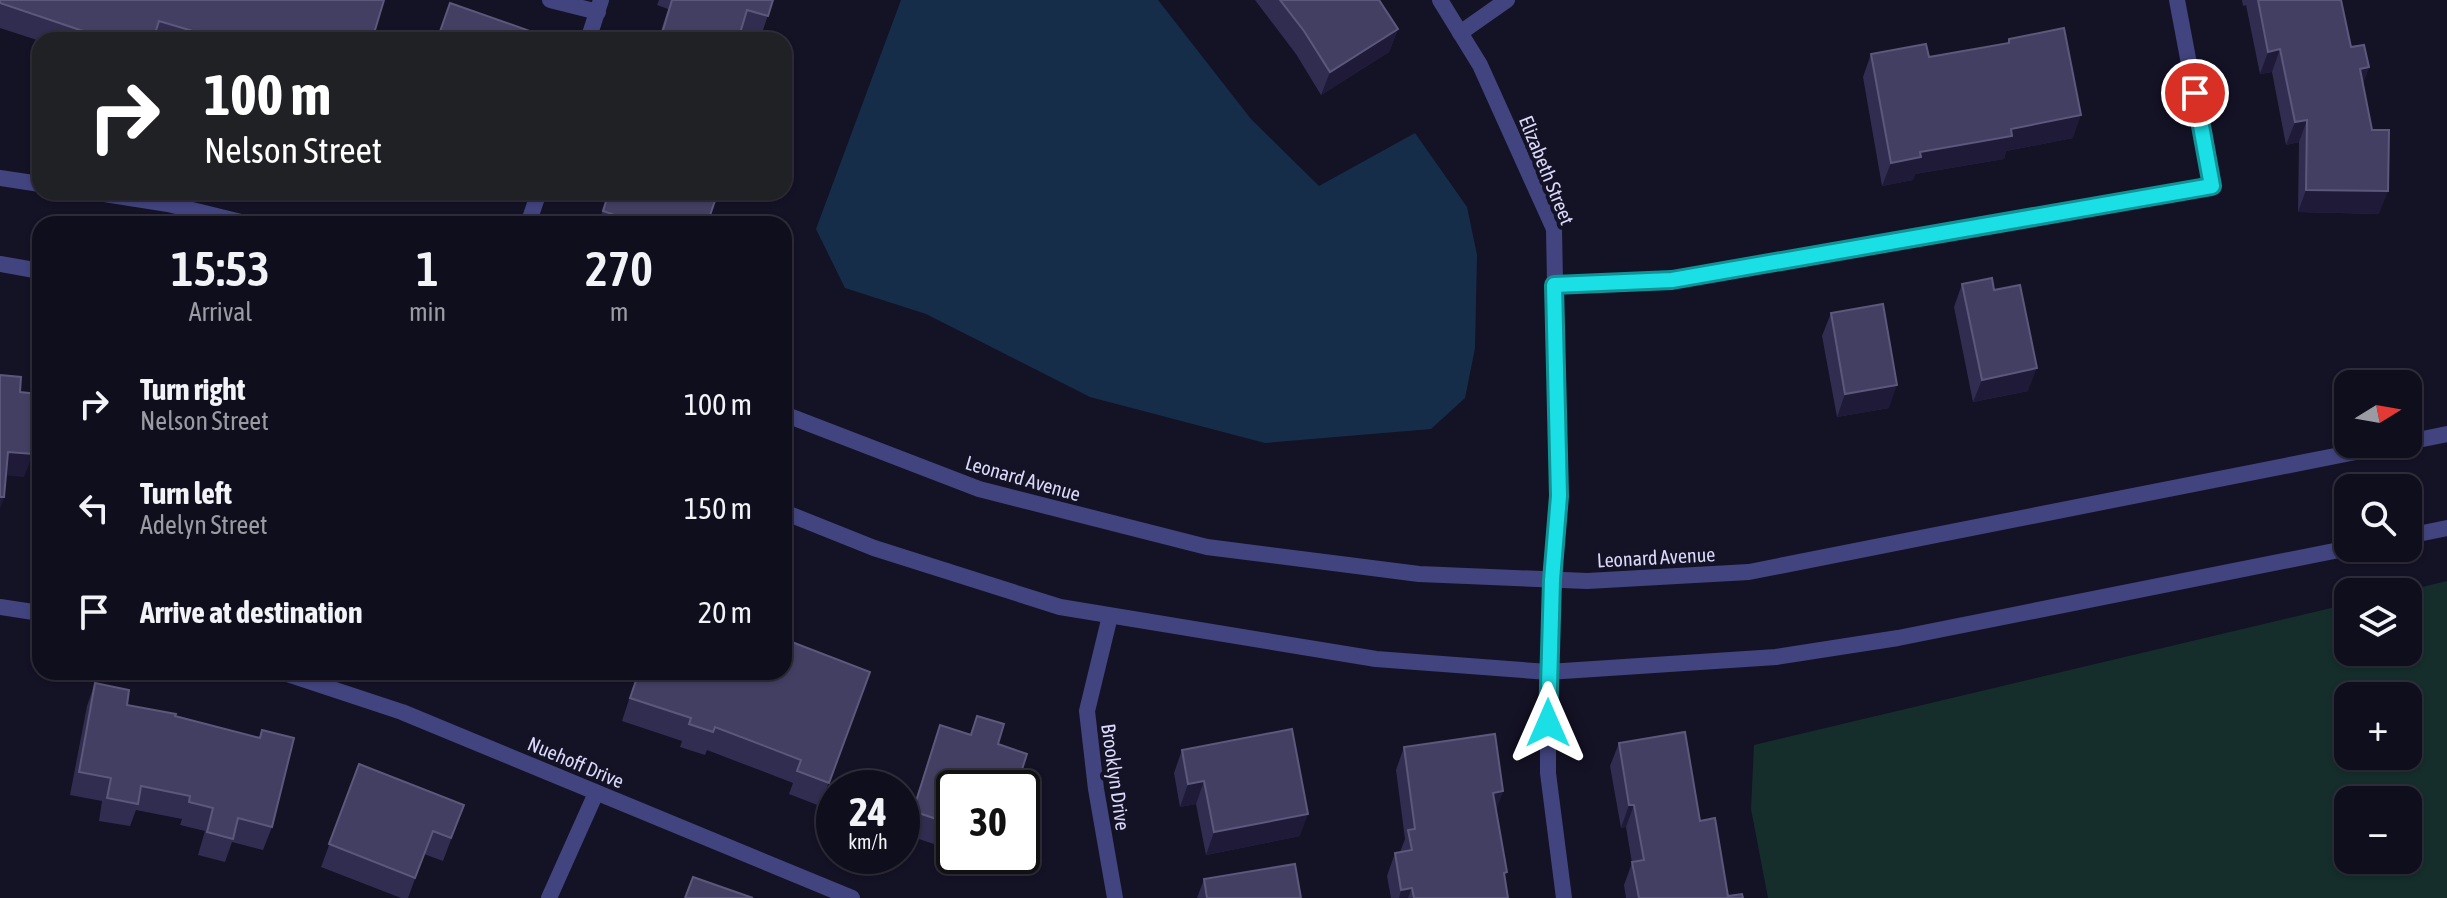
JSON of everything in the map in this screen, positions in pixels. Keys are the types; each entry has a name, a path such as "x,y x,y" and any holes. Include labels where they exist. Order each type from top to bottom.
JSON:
{"street":[{"path":"550,0 600,6 591,32"},
{"name":"Elizabeth Street","path":"1440,0 1480,65 1554,229 1559,496 1548,672 1548,773 1564,898"},
{"path":"1460,33 1507,0"},
{"path":"1554,285 1672,280 2212,186 2177,0"},
{"path":"0,178 32,183"},
{"path":"143,200 217,216"},
{"path":"0,264 32,270"},
{"name":"Leonard Avenue","path":"792,417 979,489 1207,547 1419,574 1587,581 1749,572 2334,456"},
{"path":"2422,439 2447,434"},
{"path":"792,515 874,548 1060,607 1376,659 1548,672 1776,657 1898,638 2334,551"},
{"path":"2422,533 2447,528"},
{"path":"0,607 32,612"},
{"name":"Brooklyn Drive","path":"1110,616 1087,711 1096,789 1115,898"},
{"name":"Nuehoff Drive","path":"305,680 402,712 852,898"},
{"path":"549,898 596,793"}],"green space":[{"path":"2447,581 2447,898 1768,898 1751,809 1754,745 2334,607 2334,666 2422,666 2422,587"}],"water":[{"path":"901,0 1158,0 1251,119 1319,186 1415,133 1467,207 1477,255 1475,348 1465,398 1431,429 1265,443 1090,397 926,314 845,288 816,229"}],"building":[{"path":"0,0 384,0 374,32 196,32 159,21 156,32 87,32 0,3"},
{"path":"672,0 773,0 768,16 747,10 740,32 662,32"},
{"path":"1280,0 1379,0 1398,29 1330,72"},
{"path":"2258,0 2341,0 2351,47 2364,45 2369,67 2360,69 2372,130 2389,130 2388,191 2306,190 2307,120 2295,122 2280,49 2268,52"},
{"path":"450,3 530,31 530,32 440,32"},
{"path":"2064,28 2081,115 2011,129 2012,136 1920,152 1921,157 1891,163 1871,54 1926,44 1929,57 2009,43 2009,39"},
{"path":"606,200 715,200 710,216 617,216 603,211"},
{"path":"1992,278 1994,290 2020,285 2037,368 1982,380 1962,284"},
{"path":"1883,304 1897,385 1845,394 1831,313"},
{"path":"0,375 21,377 20,392 32,393 32,454 8,452 4,497 0,497"},
{"path":"792,642 870,672 834,770 816,770 816,778 797,771 801,760 715,727 713,732 689,724 691,718 630,698 636,680 792,680"},
{"path":"95,683 129,690 127,705 176,714 260,738 262,730 294,738 272,827 238,818 233,839 207,832 213,808 189,802 190,796 141,786 138,804 107,798 111,778 79,772"},
{"path":"977,716 1004,724 998,744 1027,754 1022,770 936,770 936,819 920,813 920,789 940,725 971,735"},
{"path":"1292,729 1308,814 1214,832 1204,781 1188,784 1182,750"},
{"path":"1685,732 1700,821 1715,818 1728,896 1742,894 1743,898 1639,898 1632,862 1644,860 1634,805 1629,805 1619,743"},
{"path":"1495,734 1503,791 1493,793 1507,872 1504,873 1508,898 1414,898 1412,888 1401,890 1395,853 1412,850 1408,830 1415,829 1404,747"},
{"path":"359,764 464,805 451,838 433,831 415,878 329,844"},
{"path":"1295,864 1301,898 1207,898 1204,879"},
{"path":"693,877 753,898 685,898"}],"route":[{"path":"1548,723 1552,580 1559,496 1554,285 1672,280 2212,186 2195,93"}]}
